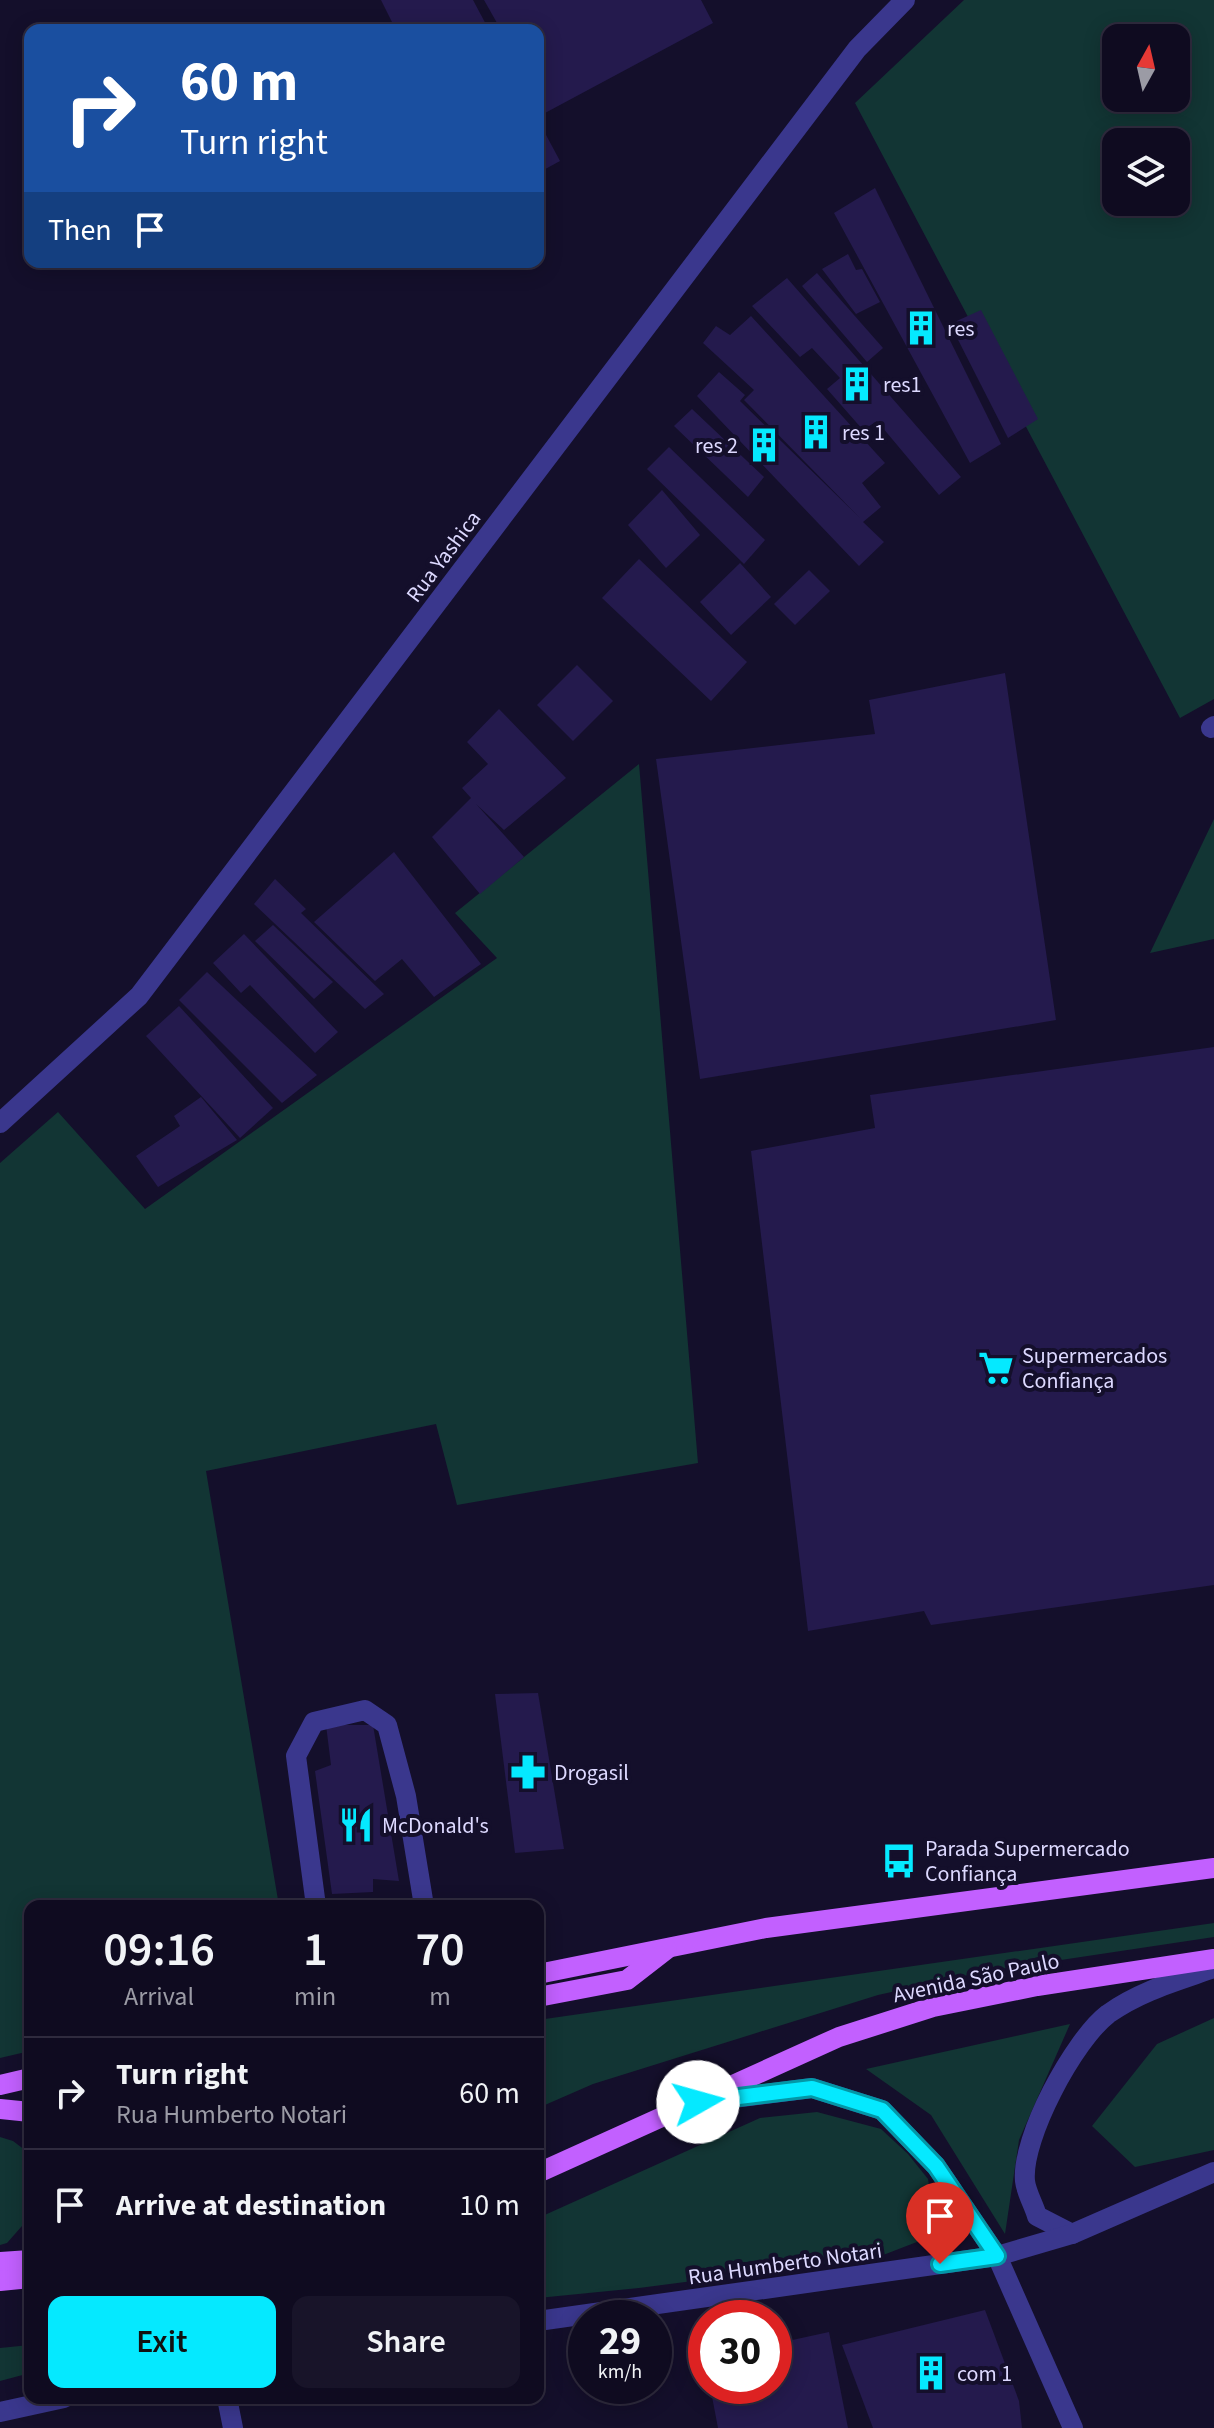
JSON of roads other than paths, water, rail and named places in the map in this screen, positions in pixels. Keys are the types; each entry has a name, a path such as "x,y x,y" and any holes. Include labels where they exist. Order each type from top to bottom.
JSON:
{"main road":[{"path":"544,1973 821,1920 1214,1868"},
{"path":"544,1996 627,1980 670,1947"},
{"name":"Avenida São Paulo","path":"544,2170 839,2037 933,2007 1037,1986 1214,1959"},
{"path":"0,2085 24,2079"},
{"path":"0,2109 24,2111"},
{"path":"0,2262 24,2260"},
{"path":"0,2281 24,2279"}],"street":[{"name":"Rua Yashica","path":"0,1123 139,996 857,49 905,0"},
{"path":"315,1900 296,1756 314,1722 365,1710 387,1725 406,1796 423,1900"},
{"path":"1072,2234 1037,2216 1025,2181 1031,2143 1050,2093 1073,2055 1105,2016 1139,1994 1214,1968"},
{"path":"698,2102 812,2088 882,2110 936,2166 997,2256 1073,2428"},
{"name":"Rua Humberto Notari","path":"672,2304 997,2256 1072,2234 1214,2172"},
{"name":"Rua Humberto Notari","path":"544,2320 568,2318"},
{"path":"0,2412 37,2404"},
{"path":"228,2404 233,2428"}],"place":[{"name":"res","path":"921,328"},
{"name":"res1","path":"857,384"},
{"name":"res 1","path":"816,432"},
{"name":"res 2","path":"764,445"},
{"name":"Supermercados Confiança","path":"996,1368"},
{"name":"Drogasil","path":"528,1772"},
{"name":"McDonald's","path":"356,1825"},
{"name":"Parada Supermercado Confiança","path":"899,1861"},
{"name":"com 1","path":"931,2373"}]}
